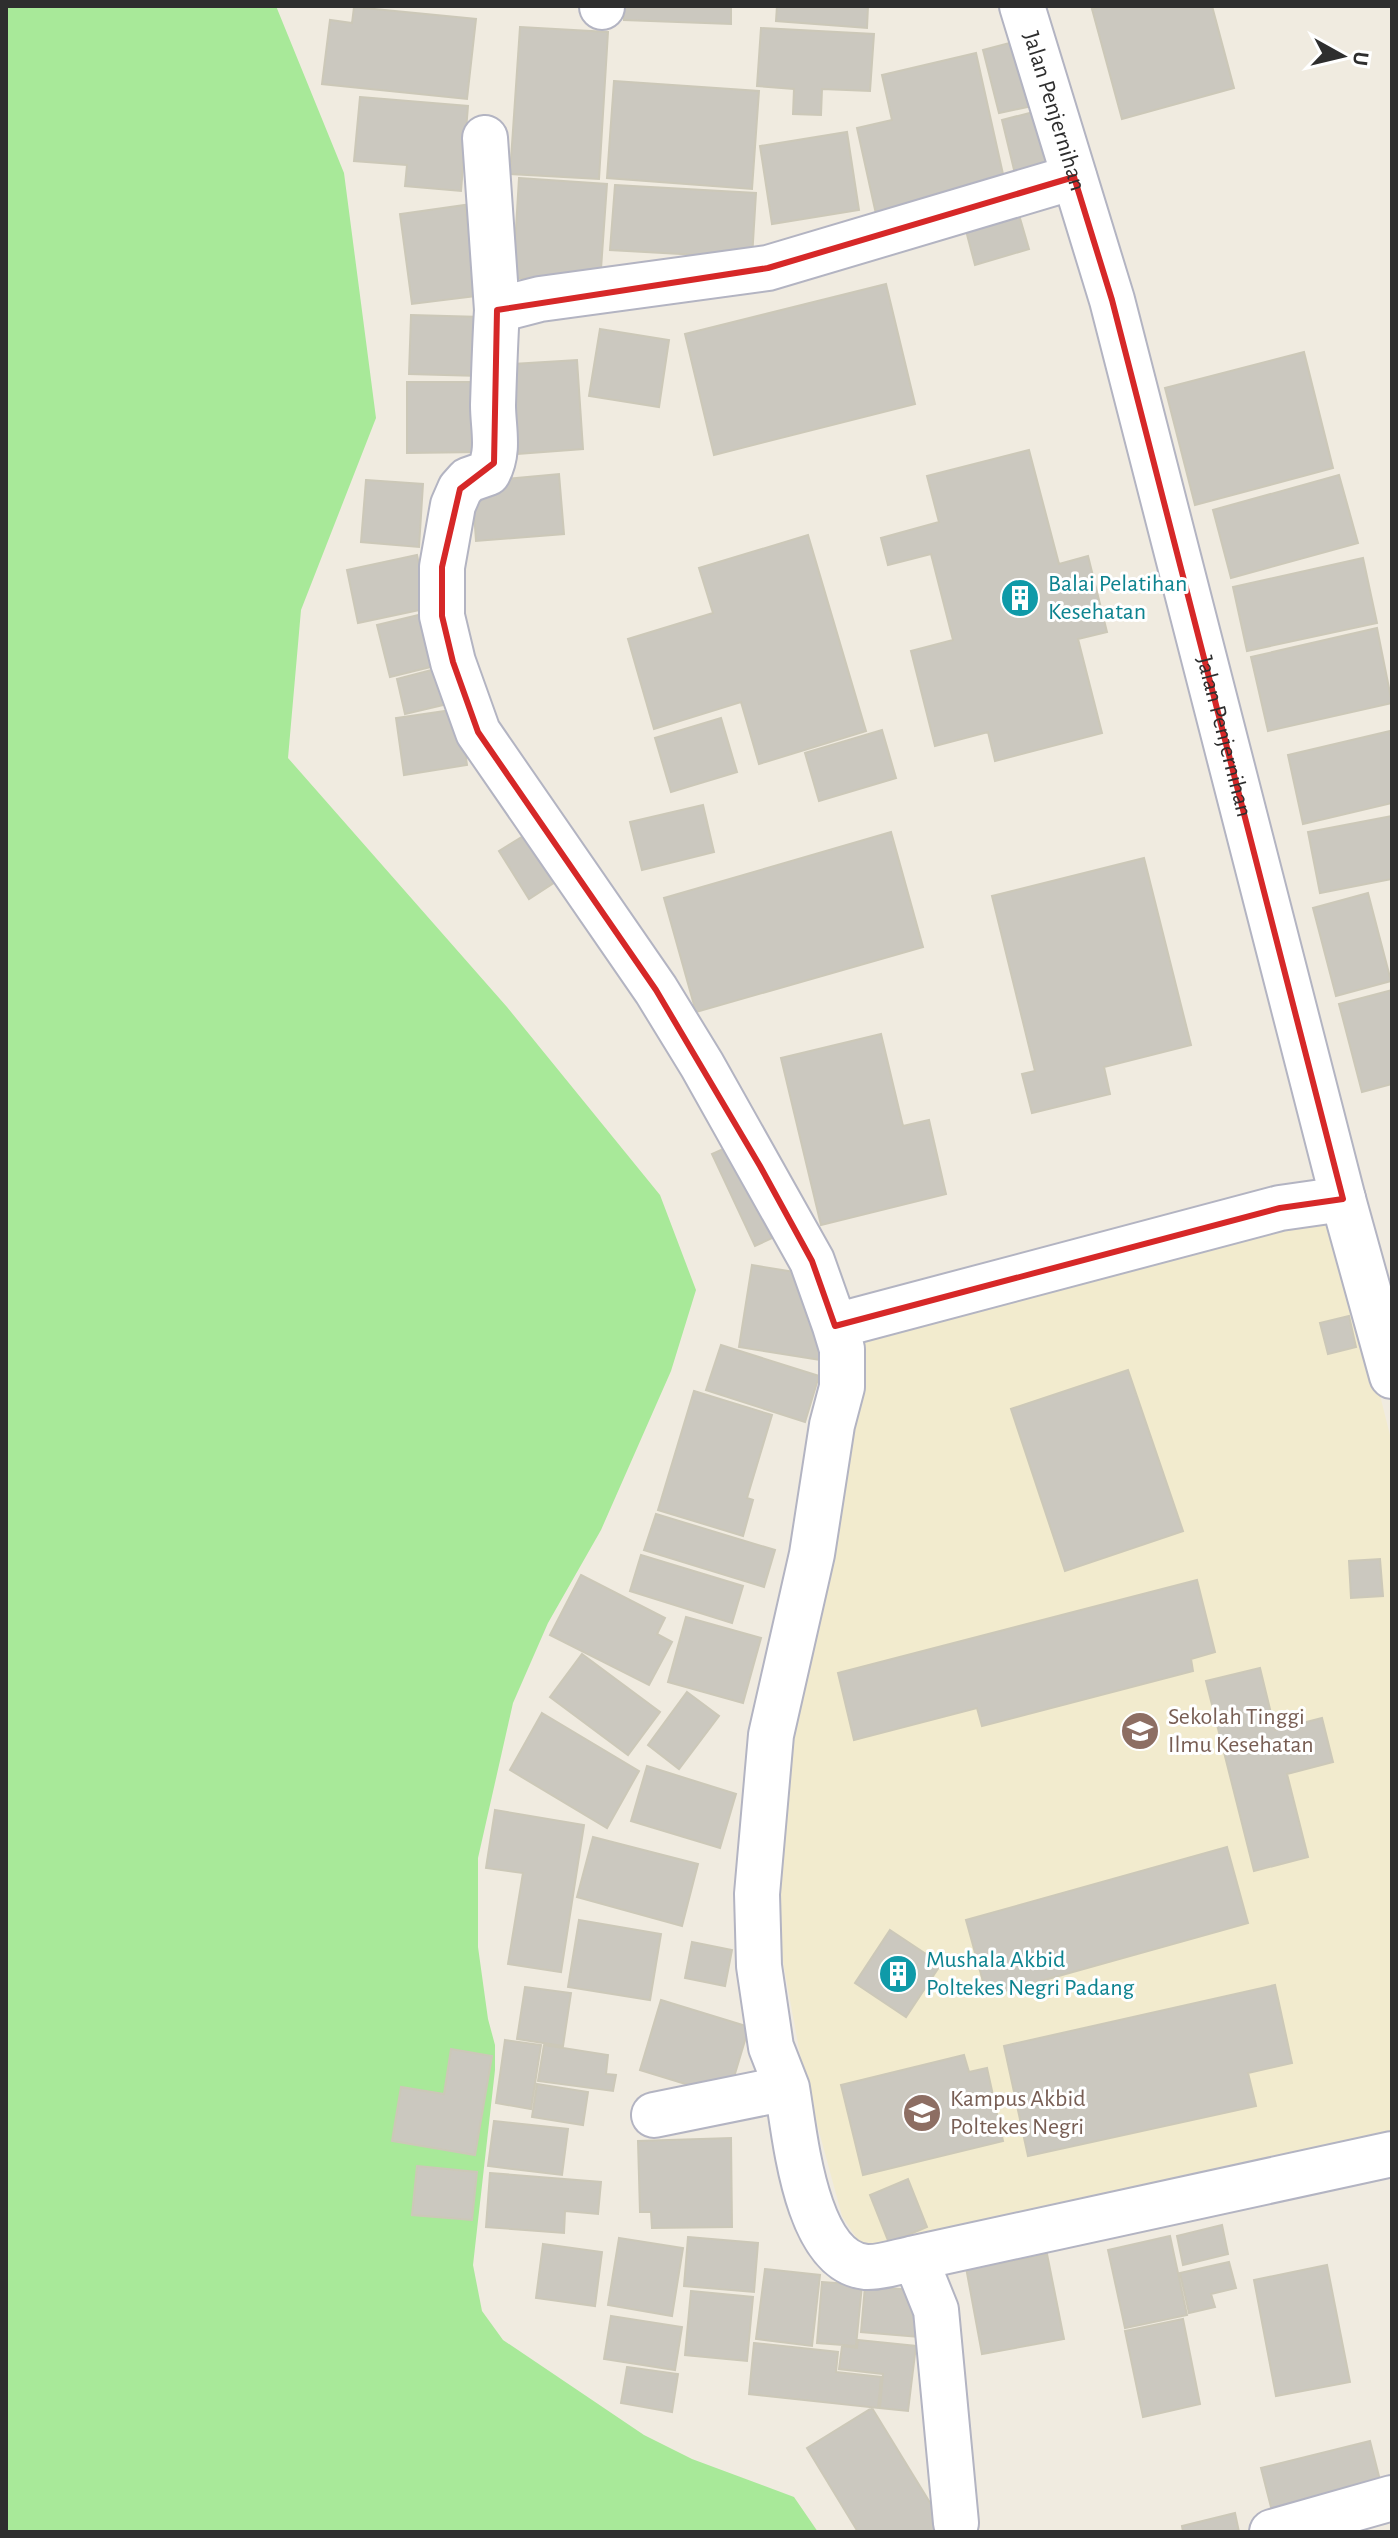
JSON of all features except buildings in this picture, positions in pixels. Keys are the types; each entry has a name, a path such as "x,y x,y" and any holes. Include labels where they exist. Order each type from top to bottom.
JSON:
{"street":[{"name":"Jalan Penjernihan","path":"1022,6 1112,300 1343,1199 1392,1376"},
{"path":"485,138 497,310 493,410 496,444 494,463 488,473 468,480 453,505 442,567 442,616 453,662 478,732 656,990 753,1153 812,1261 842,1349 842,1387 832,1425 812,1554 771,1735 757,1894 759,1966 771,2047 787,2088 802,2171 826,2242 845,2260 866,2267 1392,2154"},
{"path":"497,310 540,299 768,268 1074,177"},
{"path":"835,1326 1280,1208 1343,1199"},
{"path":"654,2115 787,2088"},
{"path":"915,2258 936,2310 956,2523"},
{"path":"1272,2532 1392,2498"}],"highlighted area":[{"path":"1074,177 1112,300 1343,1199 1280,1208 835,1326 812,1261 760,1166 656,990 478,732 453,662 442,616 442,567 460,489 494,463 497,310 768,268"}],"shaded area":[{"name":"Sekolah Tinggi Ilmu Kesehatan","path":"1334,1211 1392,1443 1392,2145 867,2254 842,2216 804,2076 776,1924 784,1735 832,1532 866,1329","holes":["1128,1370 1182,1531 1065,1571 1011,1409","1380,1559 1383,1596 1351,1598 1349,1561","1197,1581 1215,1652 1191,1659 1193,1671 983,1726 977,1708 855,1739 838,1673","1227,1847 1247,1923 987,1995 967,1920","1275,1985 1292,2063 1248,2073 1255,2106 1028,2156 1005,2045","963,2055 969,2072 987,2068 1003,2141 863,2174 841,2085","907,2180 927,2227 889,2243 870,2195"]}],"green space":[{"path":"6,6 276,6 344,173 376,418 301,610 288,758 507,1007 660,1195 696,1290 671,1371 601,1530 548,1623 513,1703 478,1858 478,1947 488,2019 495,2045 495,2070 473,2265 482,2311 503,2340 644,2435 692,2459 794,2497 818,2532 6,2532"}],"place":[{"name":"Balai Pelatihan Kesehatan","path":"1020,598"},
{"name":"Sekolah Tinggi Ilmu Kesehatan","path":"1140,1731"},
{"name":"Mushala Akbid Poltekes Negri Padang","path":"898,1974"},
{"name":"Kampus Akbid Poltekes Negri","path":"922,2113"}]}
